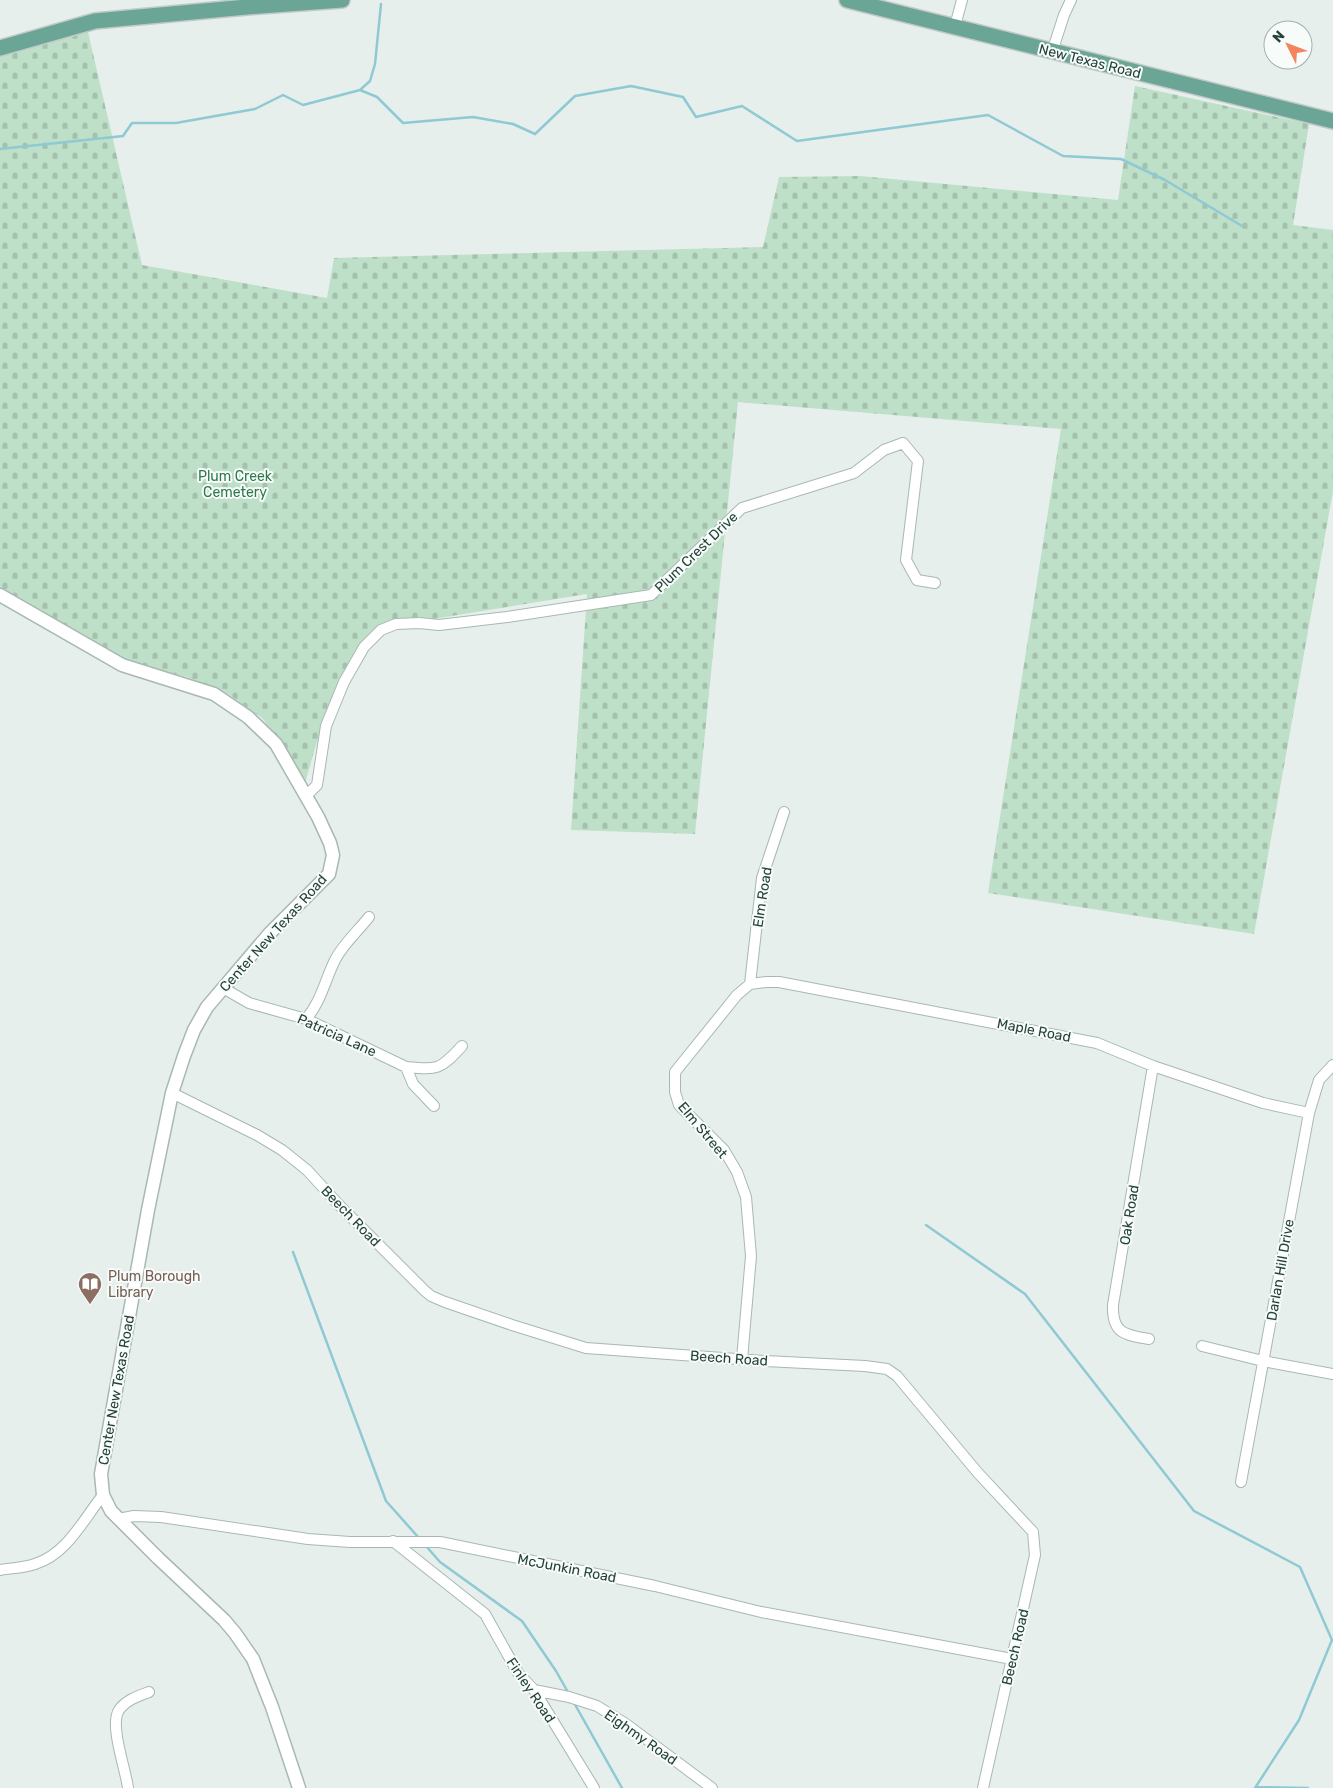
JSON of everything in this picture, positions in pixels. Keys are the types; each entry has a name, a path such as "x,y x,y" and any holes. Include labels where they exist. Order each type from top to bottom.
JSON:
{"main road":[{"path":"0,48 95,21 342,0"},
{"name":"New Texas Road","path":"847,0 1333,121"}],"street":[{"path":"955,26 962,0"},
{"path":"1052,52 1071,0"},
{"name":"Plum Crest Drive","path":"306,796 317,785 326,726 344,682 364,647 381,630 396,624 419,623 439,625 507,617 651,595 742,508 854,473 884,450 904,443 918,461 906,560 917,580 935,583"},
{"name":"Center New Texas Road","path":"0,595 122,665 214,694 248,716 276,744 330,843 333,856 328,874 270,933 207,1007 194,1030 172,1093 148,1210 101,1474 103,1495 112,1512 224,1620 253,1659 272,1707 299,1788"},
{"name":"Elm Road","path":"750,984 762,878 784,812"},
{"path":"306,1019 315,1009 338,954 369,917"},
{"name":"Maple Road","path":"750,984 779,982 1097,1043 1153,1066 1263,1103 1309,1113"},
{"name":"Elm Street","path":"742,1359 751,1256 746,1197 737,1172 724,1150 679,1105 675,1092 675,1072 737,995 750,984"},
{"name":"Patricia Lane","path":"223,988 249,1003 306,1019 406,1067"},
{"path":"434,1106 412,1084 406,1067 436,1068 446,1062 462,1046"},
{"name":"Darlan Hill Drive","path":"1241,1482 1309,1113 1319,1080 1333,1065"},
{"name":"Oak Road","path":"1149,1339 1127,1334 1116,1327 1112,1319 1153,1066"},
{"name":"Beech Road","path":"172,1093 282,1150 306,1170 346,1213 431,1296 512,1325 586,1348 865,1366 886,1369 897,1376 978,1473 1033,1532 1035,1554 983,1788"},
{"path":"1202,1346 1264,1361 1333,1374"},
{"path":"0,1570 35,1564 53,1556 66,1545 103,1495"},
{"name":"McJunkin Road","path":"118,1519 134,1516 161,1517 308,1538 350,1542 440,1542 655,1586 760,1612 1012,1659"},
{"name":"Finley Road","path":"393,1541 485,1614 518,1673 534,1690 594,1788"},
{"name":"Eighmy Road","path":"534,1690 569,1697 596,1706 626,1724 712,1788"},
{"path":"128,1788 116,1730 117,1712 129,1700 149,1692"}],"green space":[{"name":"Plum Creek Cemetery","path":"88,32 142,265 327,298 334,258 763,247 779,177 860,176 1118,200 1135,86 1309,124 1293,225 1333,230 1333,491 1254,934 988,893 1061,429 738,402 695,834 571,830 587,594 427,620 395,620 385,623 370,632 357,648 334,694 305,783 285,746 262,718 228,694 187,677 124,658 0,589 0,57"}],"waterway":[{"path":"0,149 123,136 132,123 176,123 255,109 283,95 303,105 360,90 370,81 375,64 381,4"},
{"path":"360,90 377,97 403,123 473,117 513,124 535,134 575,96 631,86 683,97 696,117 742,106 797,141 988,115 1063,156 1121,159 1165,180 1242,226"},
{"path":"926,1225 1025,1294 1194,1511 1300,1567 1332,1640 1299,1720 1255,1788"},
{"path":"293,1252 386,1501 419,1538"},
{"path":"426,1546 440,1562 522,1621 556,1671 569,1694"},
{"path":"573,1701 622,1788"},
{"path":"1256,1787 1308,1788"}],"place":[{"name":"Plum Borough Library","path":"90,1305"}]}
